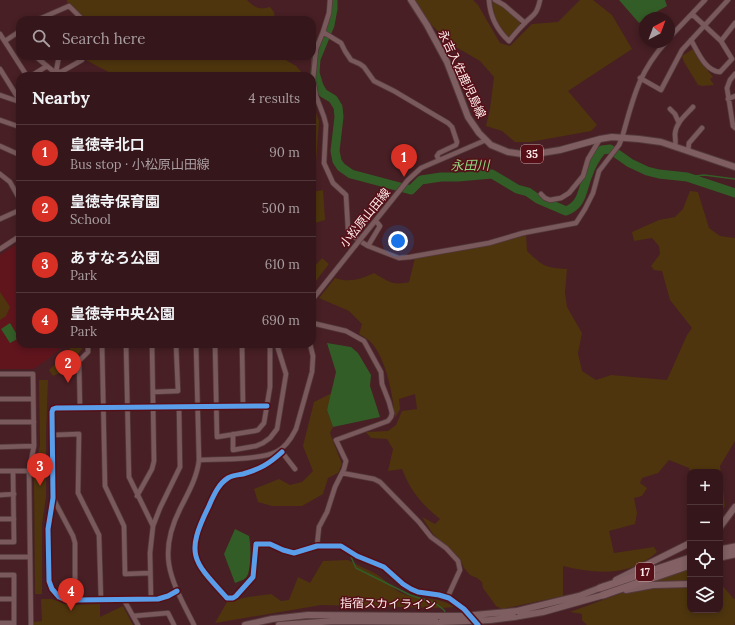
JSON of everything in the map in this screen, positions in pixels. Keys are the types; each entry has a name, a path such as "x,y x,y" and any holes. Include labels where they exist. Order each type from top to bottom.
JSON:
{"highway":[{"path":"723,549 735,547"},
{"path":"723,556 735,554"},
{"name":"17","path":"602,592 687,559"},
{"name":"17","path":"602,592 687,566"}],"main road":[{"name":"永吉入佐鹿児島線","path":"411,0 427,25 447,62 468,117 478,133 491,145 508,152 530,155 560,150 600,139 622,138 661,142 735,167"},
{"path":"723,518 733,509"},
{"path":"723,523 733,509"},
{"path":"602,592 687,545"},
{"path":"602,592 653,585 687,584"},
{"name":"指宿スカイライン","path":"245,625 272,619 308,614 490,620 516,614 543,612 602,592"},
{"name":"指宿スカイライン","path":"279,625 335,621 439,619"}],"street":[{"path":"316,49 324,32 329,13 330,0"},
{"path":"489,0 493,21 504,37 509,41 535,14 540,0"},
{"path":"495,0 504,4 525,23"},
{"path":"675,32 705,0"},
{"path":"640,78 661,90 680,53 728,0"},
{"path":"50,16 69,6 79,16"},
{"path":"691,40 702,61 714,71 720,72 732,59 721,41 692,14"},
{"path":"721,41 735,23"},
{"path":"324,32 341,43 351,60 364,67 374,81 443,120 452,128 457,142 456,145 438,153 437,156 439,160"},
{"path":"0,34 16,59"},
{"path":"4,41 16,34"},
{"path":"316,96 326,125 324,163 333,183 346,196 349,232 368,246 399,258 489,243 523,233 576,223 593,193 599,171 619,145 640,78 653,56 660,48"},
{"path":"16,60 24,72"},
{"path":"40,60 53,71 56,72"},
{"path":"59,60 60,72"},
{"path":"62,72 82,60"},
{"path":"314,72 315,60"},
{"path":"37,72 47,66"},
{"path":"0,69 16,95"},
{"path":"735,74 730,80 727,88 735,128"},
{"path":"0,95 16,100"},
{"path":"728,99 735,96"},
{"path":"675,146 675,134 678,123 694,107"},
{"path":"670,109 675,114 678,123"},
{"path":"0,120 16,126"},
{"path":"688,151 689,143 702,128"},
{"path":"541,194 550,200 561,198 569,193 583,176 588,160 600,139"},
{"name":"小松原山田線","path":"316,295 408,180 421,168 486,140"},
{"path":"0,146 16,153"},
{"path":"0,174 10,182 16,193"},
{"path":"1,218 16,212"},
{"path":"368,246 380,226 376,221"},
{"path":"0,249 16,239"},
{"path":"316,324 346,331 364,341 381,372 382,384 390,402 392,413 388,420 336,440 346,461 327,512 319,527 317,546"},
{"path":"80,408 79,361 88,352 88,348"},
{"path":"102,348 105,486 124,526 125,574 150,573"},
{"path":"126,348 128,477 153,526"},
{"path":"137,496 154,465 152,348"},
{"path":"152,392 178,391 176,348"},
{"path":"194,625 177,591 170,572 168,554 171,529 198,471 196,348"},
{"path":"216,348 217,436 258,430 264,422 270,382 270,348"},
{"path":"242,348 243,406"},
{"path":"233,434 233,450 256,446 263,443 276,432 279,425 286,374 278,348"},
{"path":"311,348 313,356 312,372 296,429 292,438 270,463 262,468 233,475 220,485 196,534 194,543 198,563 226,598 232,598 250,582 256,544 270,544 294,553 317,546 342,546 357,556 384,567 411,589 418,592 449,598 464,609 478,625"},
{"path":"0,374 33,374 34,446 29,471 31,625"},
{"path":"0,399 33,399"},
{"path":"177,591 163,598 151,600 66,600 59,597 52,589 50,585 48,529 53,498 52,412 56,408 267,406"},
{"path":"151,600 150,573 153,526 180,467 179,407"},
{"path":"0,422 34,422"},
{"path":"53,435 79,434 78,493 99,534 101,600"},
{"path":"0,447 34,446"},
{"path":"199,460 259,457 281,451"},
{"path":"281,451 295,469"},
{"path":"0,471 29,471"},
{"path":"0,542 14,542 13,471"},
{"path":"342,473 374,479 380,482 419,522 431,537 454,555 458,561 460,570 449,594 449,598"},
{"path":"0,495 14,494"},
{"path":"53,498 73,536 75,543 75,600"},
{"path":"0,519 14,519"},
{"path":"0,558 30,557"},
{"path":"0,575 14,575 14,624 0,623"},
{"path":"0,599 14,599"},
{"path":"124,600 138,625"},
{"path":"133,616 168,613 174,625"}],"shaded area":[{"path":"67,0 247,0 257,8 270,7 274,12 274,16 83,16 67,2"},
{"path":"415,0 473,0 478,5 500,43 510,46 532,24 558,22 580,0 593,0 612,15 632,49 568,91 597,125 591,131 530,142 515,142 502,131 486,126 490,109 494,77 480,61 449,43 429,22"},
{"path":"619,0 665,0 667,6 656,12 639,12 639,23"},
{"path":"494,2 503,6 520,21 520,24 510,36 507,36 496,21 492,3"},
{"path":"693,49 699,60 713,77 710,79 714,85 698,85 684,62 682,56"},
{"path":"86,60 286,60 296,66 301,72 108,72"},
{"path":"316,113 319,121 316,163"},
{"path":"323,190 325,220 316,223 316,191"},
{"path":"690,191 698,192 709,228 720,236 735,238 735,441 720,466 720,469 689,469 669,460 658,473 642,478 640,483 647,488 642,496 634,498 637,513 635,524 609,531 614,553 654,547 657,552 647,560 624,570 600,572 563,566 563,596 502,609 496,606 483,588 482,582 470,575 464,568 460,559 433,534 422,517 435,524 440,519 417,497 402,469 388,471 393,449 387,439 371,438 366,432 388,431 396,425 402,411 417,409 415,394 399,399 400,409 395,418 393,400 386,371 379,353 374,346 369,340 359,334 362,324 349,311 319,298 335,278 355,280 374,273 394,283 409,282 415,258 526,235 527,251 537,260 549,267 567,269 565,293 567,307 582,333 578,353 582,371 596,380 611,375 667,380 687,335 692,328 670,300 662,271 654,270 651,266 660,254 659,246 652,238 634,241 632,232 659,220 675,217 683,209"},
{"path":"16,245 16,348 60,348 33,369 0,369 0,255"},
{"path":"322,258 329,264 316,281 316,265"},
{"path":"0,292 10,307 6,316 0,320"},
{"path":"10,323 16,333 16,340 10,343 1,329"},
{"path":"327,343 351,347 358,353 371,375 370,386 380,417 333,427 327,410 336,372"},
{"path":"70,348 82,348 74,359 74,372 62,372 53,376 49,370 70,350"},
{"path":"39,380 48,380 46,497 42,524 42,594 35,594 34,475 40,445"},
{"path":"332,393 327,410 333,427 330,433 342,464 338,473 328,478 323,494 302,506 272,506 258,502 254,489 279,479 290,485 302,482 313,471 303,446 314,402"},
{"path":"723,490 725,506 723,509"},
{"path":"235,529 249,536 250,555 249,570 246,578 235,583 224,554"},
{"path":"348,560 373,572 401,593 414,597 435,599 448,603 454,607 321,605 215,623 227,602 271,594 281,601 289,600 298,577 310,583 323,561"},
{"path":"687,569 687,613 723,613 723,586 735,599 734,625 587,625 582,620 582,614 570,612"},
{"path":"41,599 52,599 69,605 100,604 100,617 123,606 133,625 33,625 33,622 42,621"}],"waterway":[{"name":"永田川","path":"316,59 330,25 333,0"},
{"name":"永田川","path":"315,72 316,60"},
{"name":"永田川","path":"316,76 323,93 333,99 338,107 339,117 335,151 337,161 341,167 351,174 411,190 421,180 441,177 492,174 517,189 528,192 538,199 566,211 576,205 579,201 591,168 602,150 610,149 630,163 647,171 687,177 735,193"},
{"path":"687,177 704,175 735,179"},
{"path":"351,557 356,568 410,595 435,603 444,610 446,614"}],"cycle path":[{"path":"177,591 158,599 66,600 59,597 52,589 49,581 48,529 53,498 53,409 267,406"},
{"path":"282,452 273,460 259,468 243,474 232,476 224,481 216,491 196,537 196,557 200,566 206,575 227,598 233,598 236,596 253,577 256,544 270,544 294,553 317,546 341,546 357,556 384,567 411,589 418,592 449,598 464,609 478,625"}],"place":[{"name":"皇徳寺北口","path":"404,177"},
{"name":"皇徳寺保育園","path":"68,383"},
{"name":"あすなろ公園","path":"40,486"},
{"name":"皇徳寺中央公園","path":"71,611"}]}
